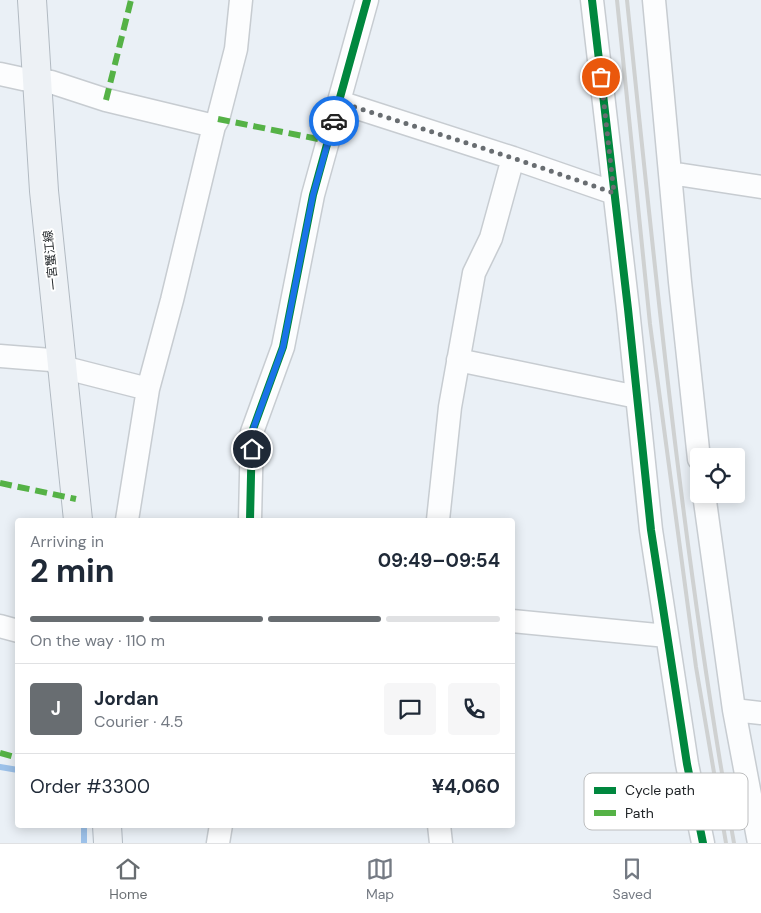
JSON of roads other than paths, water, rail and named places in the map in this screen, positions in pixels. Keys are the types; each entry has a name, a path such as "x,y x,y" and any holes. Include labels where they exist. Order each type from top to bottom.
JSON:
{"main road":[{"name":"一宮蟹江線","path":"32,0 45,201 78,518"},
{"path":"107,828 108,843"}],"street":[{"path":"127,518 148,389 172,300 214,126 218,118 236,49 241,0"},
{"path":"250,518 252,432 283,347 313,195 367,0"},
{"path":"592,0 651,530 689,773"},
{"path":"654,0 698,448"},
{"path":"0,74 50,82 106,100 214,126"},
{"path":"339,102 614,193"},
{"path":"438,518 450,406 474,273 491,238 513,158"},
{"path":"670,173 761,187"},
{"path":"0,356 50,360 62,367 148,389"},
{"path":"458,360 637,397"},
{"path":"705,503 734,710 746,773"},
{"path":"515,621 667,636"},
{"path":"0,626 15,630"},
{"path":"734,710 761,713"},
{"path":"748,784 759,843"},
{"path":"218,843 220,828"},
{"path":"439,828 441,843"},
{"path":"700,830 703,843"}],"waterway":[{"path":"0,767 15,770"},
{"path":"84,828 84,843"}],"railway":[{"path":"617,0 650,324 696,667 714,773"},
{"path":"627,0 673,423 700,633 722,773"},
{"path":"724,830 726,843"},
{"path":"732,830 734,843"}]}
